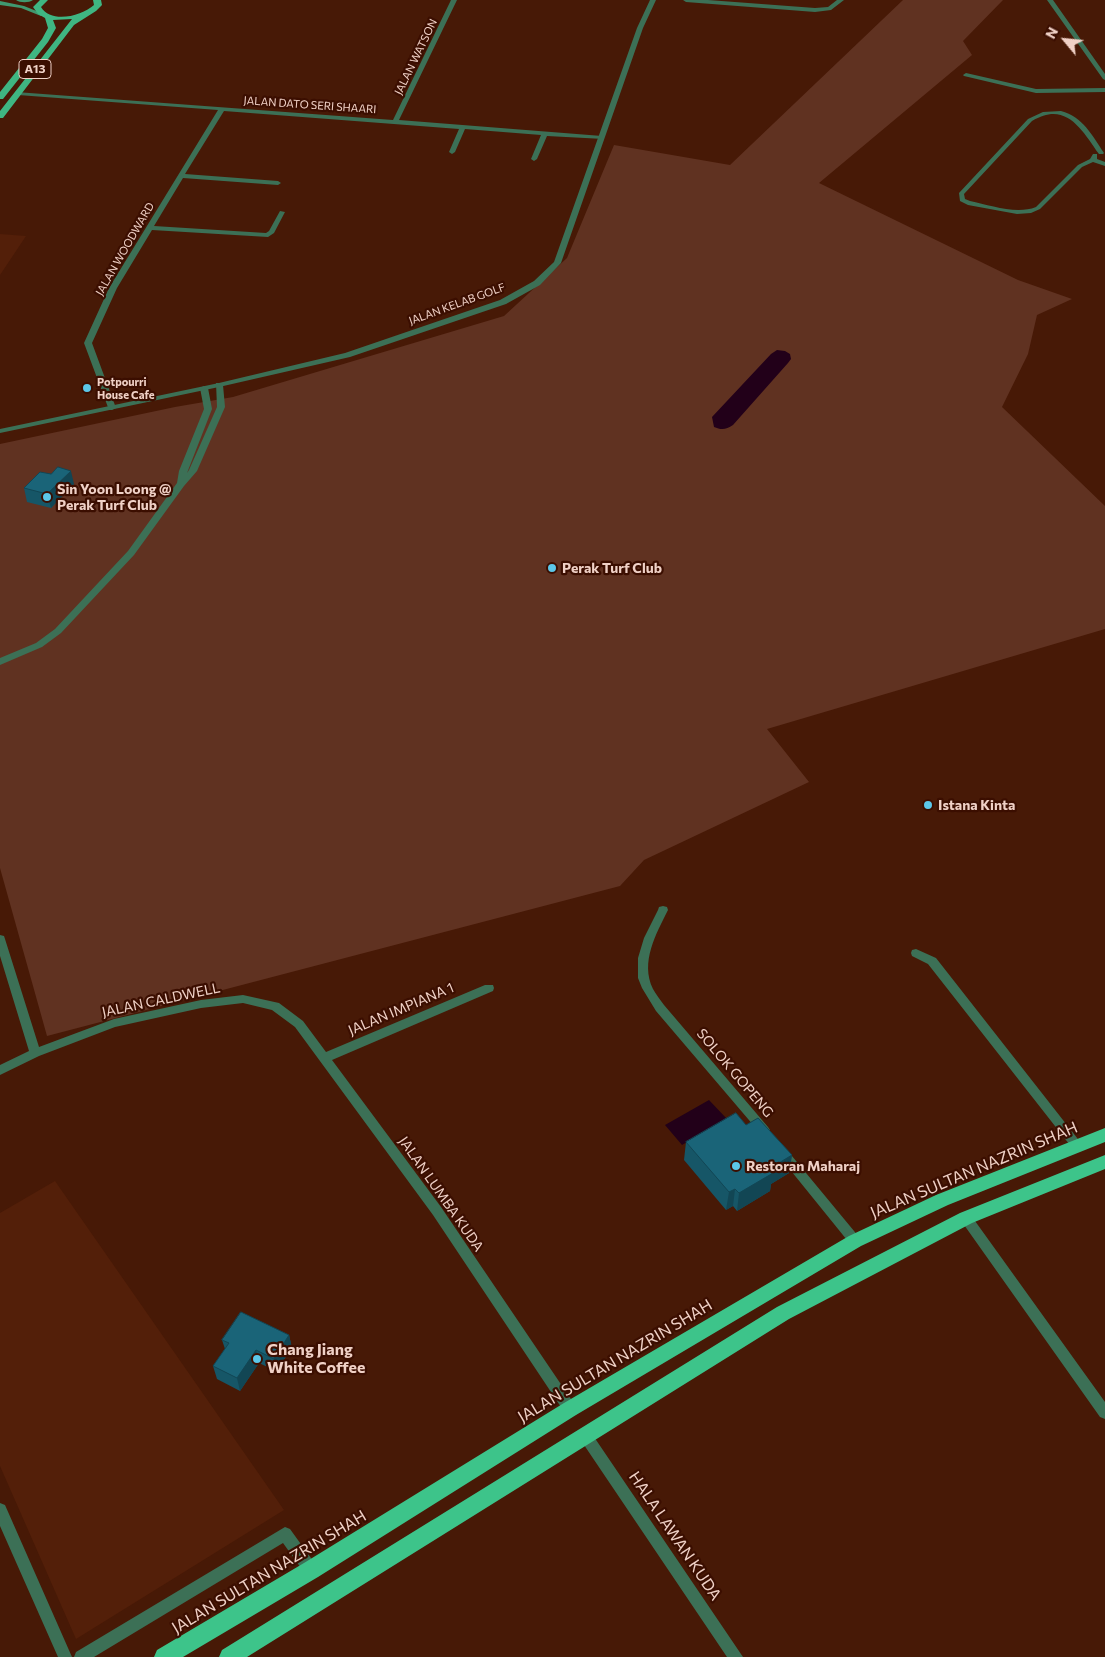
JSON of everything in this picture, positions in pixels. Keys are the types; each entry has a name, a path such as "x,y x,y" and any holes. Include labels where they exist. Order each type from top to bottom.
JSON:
{"highway":[{"name":"JALAN SULTAN NAZRIN SHAH","path":"164,1657 311,1570 570,1409 855,1241 942,1200 1105,1135"},
{"path":"229,1657 782,1313 966,1218 1105,1162"}],"main road":[{"path":"19,0 30,0"},
{"name":"A13","path":"0,97 52,28 37,7 44,0"},
{"name":"A13","path":"0,116 71,23 96,8 98,5 97,0"},
{"path":"0,3 22,7 44,15 66,18 85,14"}],"street":[{"name":"JALAN WATSON","path":"395,122 454,0"},
{"name":"JALAN KELAB GOLF","path":"0,431 219,386 347,355 503,302 537,283 557,263 640,28 653,0"},
{"path":"686,0 815,10 829,9 841,0"},
{"path":"1050,0 1105,78"},
{"path":"966,75 1036,91 1105,90"},
{"name":"JALAN DATO SERI SHAARI","path":"18,93 602,138"},
{"name":"JALAN WOODWARD","path":"112,408 88,343 110,293 222,109"},
{"path":"1056,112 1070,114 1077,118 1103,153 1095,155 1093,160 1080,166 1038,208 1029,212 988,207 962,200 961,194 1030,120 1037,115 1056,112"},
{"path":"452,152 463,127"},
{"path":"534,159 545,134"},
{"path":"1093,160 1105,164"},
{"path":"181,176 278,183"},
{"path":"150,228 268,235 272,232 282,212"},
{"path":"0,662 39,645 58,631 131,553 181,484 193,471 221,407 219,386"},
{"path":"181,484 183,471 208,409 204,388"},
{"name":"JALAN KELAB GOLF","path":"0,435 106,411 112,408"},
{"name":"SOLOK GOPENG","path":"663,910 646,943 642,972 646,988 660,1008 855,1241"},
{"path":"0,939 34,1053"},
{"path":"916,953 932,961 1077,1146"},
{"name":"JALAN IMPIANA 1","path":"324,1058 489,988"},
{"name":"JALAN CALDWELL","path":"0,1070 34,1053 114,1023 201,1004 243,999 275,1006"},
{"name":"JALAN LUMBA KUDA","path":"275,1006 299,1024 437,1211 570,1409"},
{"path":"966,1218 1105,1413"},
{"name":"HALA LAWAN KUDA","path":"585,1436 736,1657"},
{"path":"0,1510 65,1657"},
{"path":"81,1657 285,1534 311,1570"}],"shaded area":[{"name":"Perak Turf Club","path":"903,0 1003,0 963,41 972,55 819,183 1018,280 1072,299 1037,315 1028,354 1002,407 1105,506 1105,629 767,729 809,782 644,860 620,886 47,1036 0,868 0,444 175,407 233,397 504,316 567,258 614,145 730,165"},
{"path":"0,234 26,236 0,275"},
{"path":"777,350 790,354 791,359 788,363 733,425 724,429 714,427 712,417 771,354"},
{"path":"709,1100 727,1119 682,1145 665,1125"},
{"path":"55,1181 284,1510 76,1639 0,1466 0,1213"}],"building":[{"path":"58,467 71,471 47,494 24,488 40,472 51,474"},
{"name":"Restoran Maharaj","path":"736,1113 746,1125 758,1118 792,1155 769,1169 773,1173 739,1193 735,1189 729,1192 686,1142"},
{"path":"241,1312 289,1335 274,1359 256,1350 237,1378 213,1366 229,1343 222,1340"}],"place":[{"name":"Potpourri House Cafe","path":"87,388"},
{"name":"Sin Yoon Loong @ Perak Turf Club","path":"47,497"},
{"name":"Perak Turf Club","path":"552,568"},
{"name":"Istana Kinta","path":"928,805"},
{"name":"Restoran Maharaj","path":"736,1166"},
{"name":"Chang Jiang White Coffee","path":"257,1359"}]}
